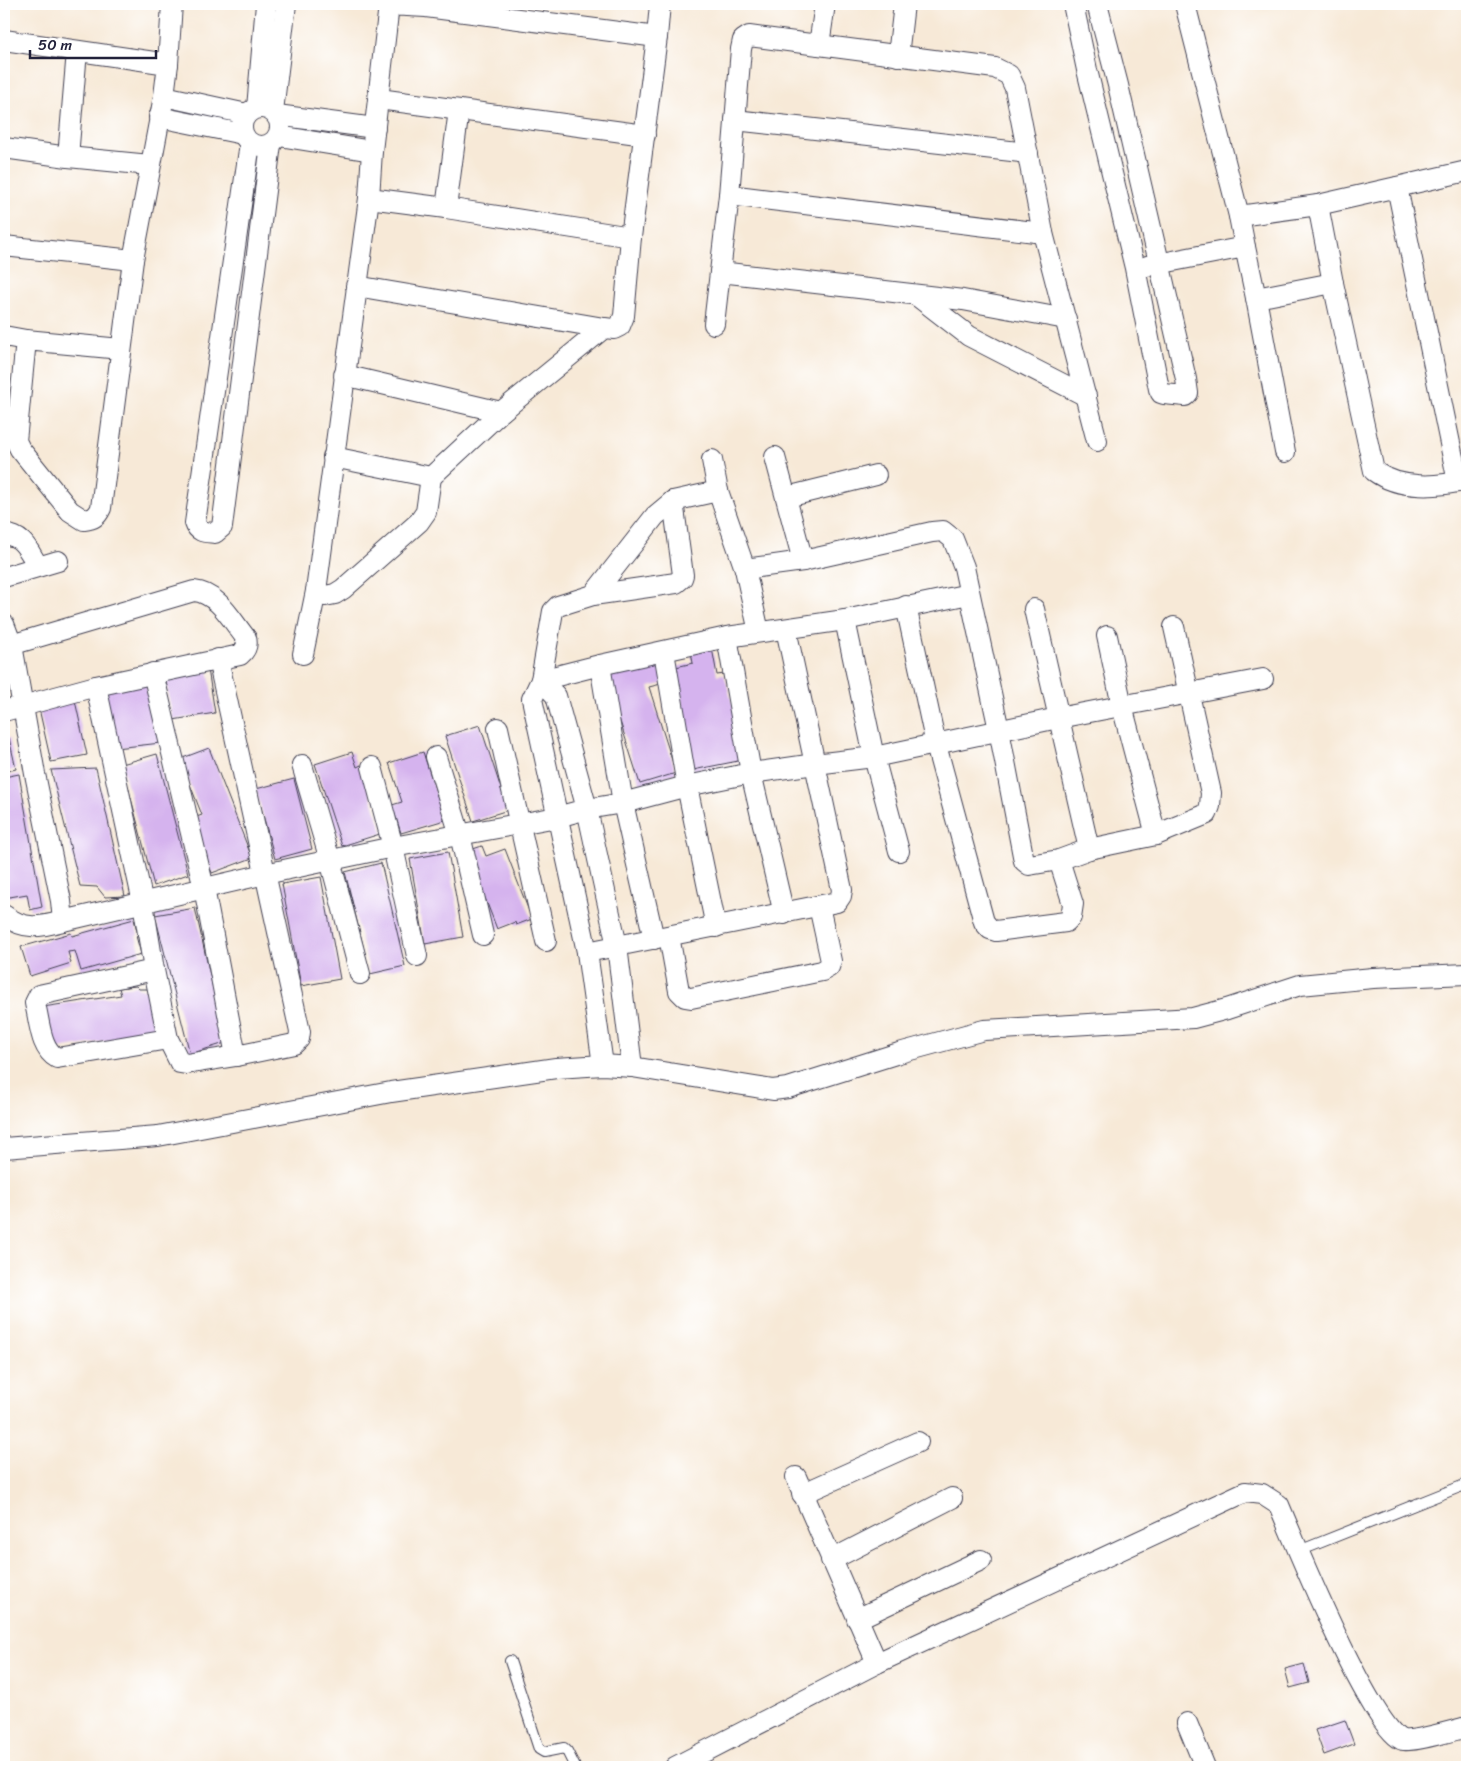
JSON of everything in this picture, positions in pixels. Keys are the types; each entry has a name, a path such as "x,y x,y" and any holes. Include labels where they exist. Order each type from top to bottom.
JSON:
{"street":[{"path":"26,340 12,399 10,444 20,449 70,511 84,520 93,519 98,514 102,498 133,260 164,96 172,4"},
{"path":"263,112 266,4"},
{"path":"263,112 286,4"},
{"path":"304,654 316,591 369,198 372,151 389,4 426,5 657,37"},
{"path":"356,286 604,328 620,326 624,316 631,237 660,4"},
{"path":"819,45 825,4"},
{"path":"898,56 904,4"},
{"path":"1073,4 1135,268 1161,393 1185,396 1188,392 1186,379 1118,85 1097,4"},
{"path":"1185,4 1238,216 1256,298 1285,452"},
{"path":"714,324 729,195 743,40 750,36 995,68 1009,74 1015,88 1043,233 1097,441"},
{"path":"4,40 168,64"},
{"path":"68,157 77,51"},
{"path":"164,96 375,128"},
{"path":"379,99 645,135"},
{"path":"446,208 459,110"},
{"path":"263,112 281,125 275,140 222,527 215,533 200,531 196,528 195,523 247,139 242,123 263,112"},
{"path":"159,117 247,139 260,147 275,140 372,151"},
{"path":"735,120 1028,153"},
{"path":"4,148 68,157 150,165"},
{"path":"1238,216 1318,205 1467,171"},
{"path":"1318,205 1332,283 1374,471 1383,477 1410,485 1462,481 1397,187"},
{"path":"729,195 1043,233"},
{"path":"369,198 631,237"},
{"path":"4,246 133,260"},
{"path":"1135,268 1245,248"},
{"path":"720,272 963,300 1066,319"},
{"path":"1256,298 1332,283"},
{"path":"916,295 969,336 1086,396"},
{"path":"316,591 325,596 343,590 419,522 426,512 431,477 501,412 604,328"},
{"path":"4,336 121,350"},
{"path":"344,375 501,412"},
{"path":"333,457 431,477"},
{"path":"775,457 803,561"},
{"path":"712,460 718,491 745,569 759,632"},
{"path":"786,497 876,475"},
{"path":"593,594 655,516 673,501 718,491"},
{"path":"603,1066 587,952 532,699 541,680 553,611 558,606 593,594 676,583 682,578 673,501"},
{"path":"745,569 803,561 932,532 943,531 953,539 964,568 999,730 1024,861 1029,864 1060,860 1089,849 1156,835 1206,814 1210,806 1211,793 1174,627"},
{"path":"4,536 14,536 19,539 38,566"},
{"path":"4,577 58,561"},
{"path":"4,712 96,686 240,654 244,652 247,643 246,638 216,600 200,592 187,592 8,646"},
{"path":"541,680 727,637 845,620 969,594"},
{"path":"906,606 936,745 984,922 990,929 996,931 1066,922 1071,917 1073,904 1060,860"},
{"path":"1034,609 1089,849"},
{"path":"845,620 874,758 899,851"},
{"path":"4,624 24,705 35,774 61,901 63,921"},
{"path":"587,952 784,914 837,902 842,896 786,628"},
{"path":"1107,636 1122,706 1156,835"},
{"path":"727,637 751,773 784,914"},
{"path":"664,652 687,786 716,927"},
{"path":"96,686 143,903 168,1039 180,1063 186,1064 236,1056 294,1044 299,1039 300,1032 218,659"},
{"path":"600,665 623,803 661,938 680,991 685,997 691,998 822,971 829,967 831,961 819,906"},
{"path":"153,673 204,888 236,1056"},
{"path":"4,915 17,923 37,928 265,874 393,847 520,825 587,809 623,803 687,786 751,773 874,758 999,730 1263,678"},
{"path":"541,680 556,696 587,809 617,946 632,1067"},
{"path":"498,728 546,941"},
{"path":"436,757 460,835 483,935"},
{"path":"302,765 330,860 360,974"},
{"path":"372,768 393,847 418,956"},
{"path":"154,970 39,996 35,1003 36,1008 44,1045 50,1054 57,1058 168,1039"},
{"path":"4,1148 158,1136 391,1092 538,1070 603,1066 632,1067 773,1090 788,1088 900,1052 984,1030 1193,1018 1300,985 1373,978 1467,974"},
{"path":"877,1663 799,1486 918,1442"},
{"path":"675,1767 877,1663 1245,1492 1262,1494 1279,1505 1341,1648 1389,1730 1403,1740 1467,1727"},
{"path":"831,1560 952,1498"},
{"path":"858,1619 981,1560"},
{"path":"1187,1723 1205,1767"}],"lane":[{"path":"1299,1551 1467,1484"},
{"path":"510,1661 539,1750 544,1752 564,1748 575,1767"}],"building":[{"path":"712,648 717,675 724,674 748,759 693,770 676,667 693,663 691,652"},
{"path":"656,655 665,683 649,687 676,773 640,784 604,671"},
{"path":"208,669 215,713 173,720 165,676"},
{"path":"145,681 161,743 116,748 101,691"},
{"path":"74,696 87,755 51,762 38,704"},
{"path":"480,725 508,810 473,821 445,736"},
{"path":"9,738 16,769 4,772 4,739"},
{"path":"209,748 252,858 212,873 191,819 202,815 180,759"},
{"path":"352,752 357,767 361,765 383,833 342,846 315,764"},
{"path":"423,752 445,820 401,833 392,805 402,802 389,763"},
{"path":"157,754 188,874 154,886 122,764"},
{"path":"96,768 125,896 105,897 97,887 80,886 51,770"},
{"path":"19,774 42,907 30,910 27,894 4,898 4,777"},
{"path":"294,779 312,849 275,859 256,789"},
{"path":"482,846 486,856 505,849 532,919 516,925 515,922 497,929 467,851"},
{"path":"448,852 463,937 425,944 410,859"},
{"path":"381,863 405,966 370,974 345,872"},
{"path":"321,877 340,979 301,986 282,884"},
{"path":"195,908 225,1043 190,1054 155,915"},
{"path":"134,919 141,954 81,971 75,951 68,952 71,963 30,976 21,947 71,933 72,936"},
{"path":"136,986 139,989 153,989 161,1032 52,1050 43,1007 121,995 119,988"},
{"path":"1304,1664 1309,1683 1290,1688 1285,1669"},
{"path":"1345,1720 1354,1744 1324,1755 1315,1730"}]}
